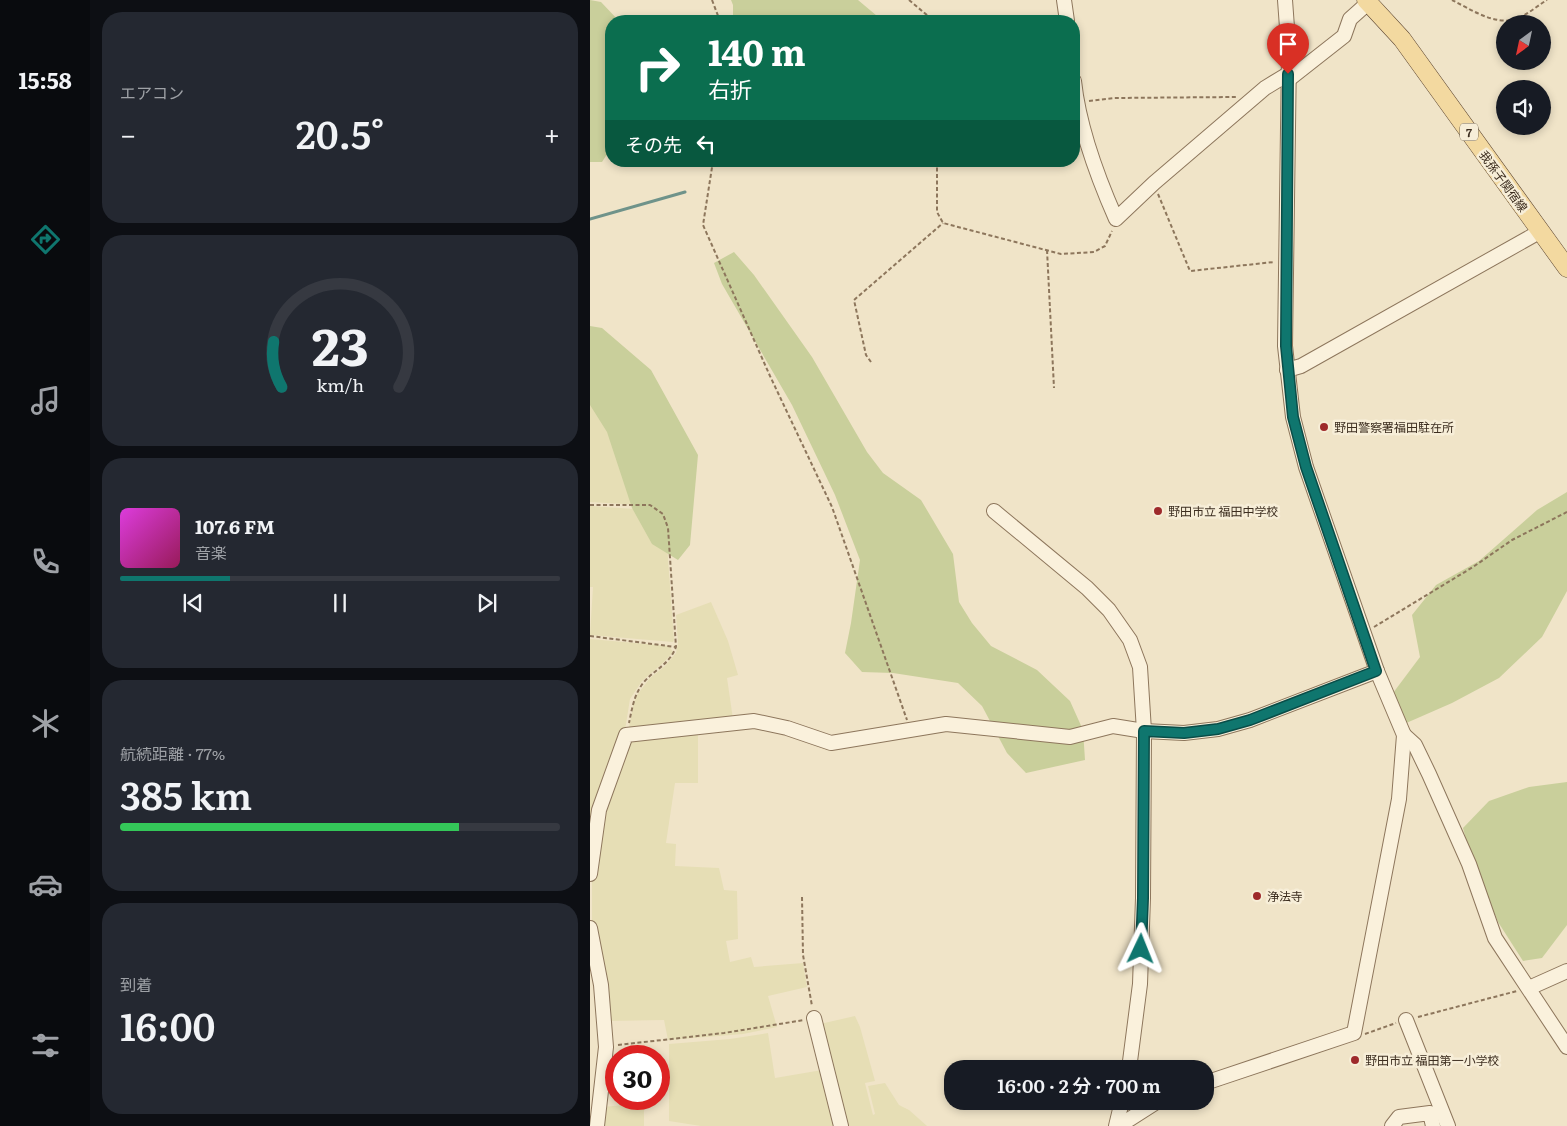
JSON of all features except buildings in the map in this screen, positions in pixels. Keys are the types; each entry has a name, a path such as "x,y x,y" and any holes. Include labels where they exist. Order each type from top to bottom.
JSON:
{"main road":[{"name":"我孫子関宿線","path":"1367,1 1402,40 1567,268"}],"street":[{"path":"1064,0 1067,15"},
{"path":"1285,0 1289,55 1286,261 1287,370 1293,417 1306,467 1376,671 1404,735 1415,745 1433,783 1469,864 1495,938 1567,1047"},
{"path":"1080,116 1090,152 1116,219 1154,183 1265,88 1288,77 1344,36 1350,19 1367,1"},
{"path":"1287,370 1301,366 1540,231"},
{"path":"994,511 1087,588 1109,610 1130,640 1140,667 1144,731 1143,898 1140,965 1130,1060"},
{"path":"590,874 599,810 626,736 754,721 787,728 831,742 946,724 1070,737 1113,726 1144,731 1184,733 1218,729 1250,720 1376,671"},
{"path":"1214,1080 1354,1033 1399,799 1404,735"},
{"path":"590,928 601,985 606,1045"},
{"path":"1529,988 1567,972"},
{"path":"814,1018 841,1126"},
{"path":"1406,1020 1448,1126"},
{"path":"597,1126 605,1056"},
{"path":"1118,1126 1121,1110"},
{"path":"1118,1126 1144,1110"},
{"path":"1392,1126 1399,1117 1430,1113 1433,1126"}],"path":[{"path":"712,0 718,15"},
{"path":"909,0 927,15"},
{"path":"1452,0 1480,15 1496,20 1515,19 1547,0"},
{"path":"1080,102 1114,98 1256,96"},
{"path":"712,167 703,225 770,376 832,507 911,730"},
{"path":"937,167 937,212 943,223 1061,254 1094,252 1105,246 1116,219"},
{"path":"1154,183 1190,271 1286,261"},
{"path":"871,362 866,355 854,300 943,223"},
{"path":"1047,250 1054,388"},
{"path":"590,505 650,506 663,514 668,528 676,648 672,657 644,682 635,697 626,736"},
{"path":"1364,634 1473,567 1512,540 1567,512"},
{"path":"590,636 676,648"},
{"path":"623,1045 724,1033 814,1018 803,955 802,897"},
{"path":"1354,1033 1360,1036 1406,1020 1529,988"}],"shaded area":[{"path":"590,342 642,505 590,502"},
{"path":"590,506 649,510 665,518 673,642 590,635 593,587 590,587"},
{"path":"711,602 728,641 738,675 727,678 733,719 632,730 629,727 637,695 650,678 665,666 676,653 678,643 676,615"},
{"path":"590,639 669,646 673,652 642,681 630,699 625,730 590,835"},
{"path":"698,732 698,783 675,783 666,843 676,844 675,866 719,868 724,890 737,891 738,939 726,941 730,962 751,957 754,967 803,963 807,987 768,996 777,1027 743,1034 668,1040 664,1020 607,1021 592,921 592,872 605,791 626,741"},
{"path":"855,1016 860,1027 875,1081 865,1083 873,1115 875,1114 868,1086 885,1083 899,1105 909,1110 927,1126 846,1126 820,1024"},
{"path":"768,1033 775,1078 828,1069 842,1126 701,1126 669,1121 669,1044 730,1039"},
{"path":"603,1107 605,1107 605,1110 644,1110 644,1126 601,1126"}],"green space":[{"path":"590,0 601,2 613,15 605,15 605,157 602,162 590,162"},
{"path":"731,0 858,0 876,15 733,15"},
{"path":"734,252 754,275 812,357 867,452 883,473 921,500 953,554 959,602 972,623 991,646 1037,670 1070,701 1083,730 1085,760 1026,773 1007,753 982,706 958,683 893,673 862,672 845,653 860,560 835,495 792,405 722,284 714,263"},
{"path":"590,326 602,328 651,370 698,455 690,545 678,560 652,544 632,508 607,432 590,405"},
{"path":"1567,492 1567,591 1542,637 1499,678 1452,703 1404,724 1393,693 1420,657 1412,615 1436,585 1479,561 1537,510"},
{"path":"1567,782 1567,925 1542,958 1523,961 1498,922 1470,855 1463,828 1489,801 1529,787"}],"waterway":[{"path":"590,219 685,192"}],"place":[{"name":"野田警察署福田駐在所","path":"1324,427"},
{"name":"野田市立 福田中学校","path":"1158,511"},
{"name":"浄法寺","path":"1257,896"},
{"name":"野田市立 福田第一小学校","path":"1355,1060"}],"route":[{"path":"1141,949 1144,731 1184,733 1218,729 1250,720 1376,671 1306,467 1293,417 1286,346 1288,74"}]}
